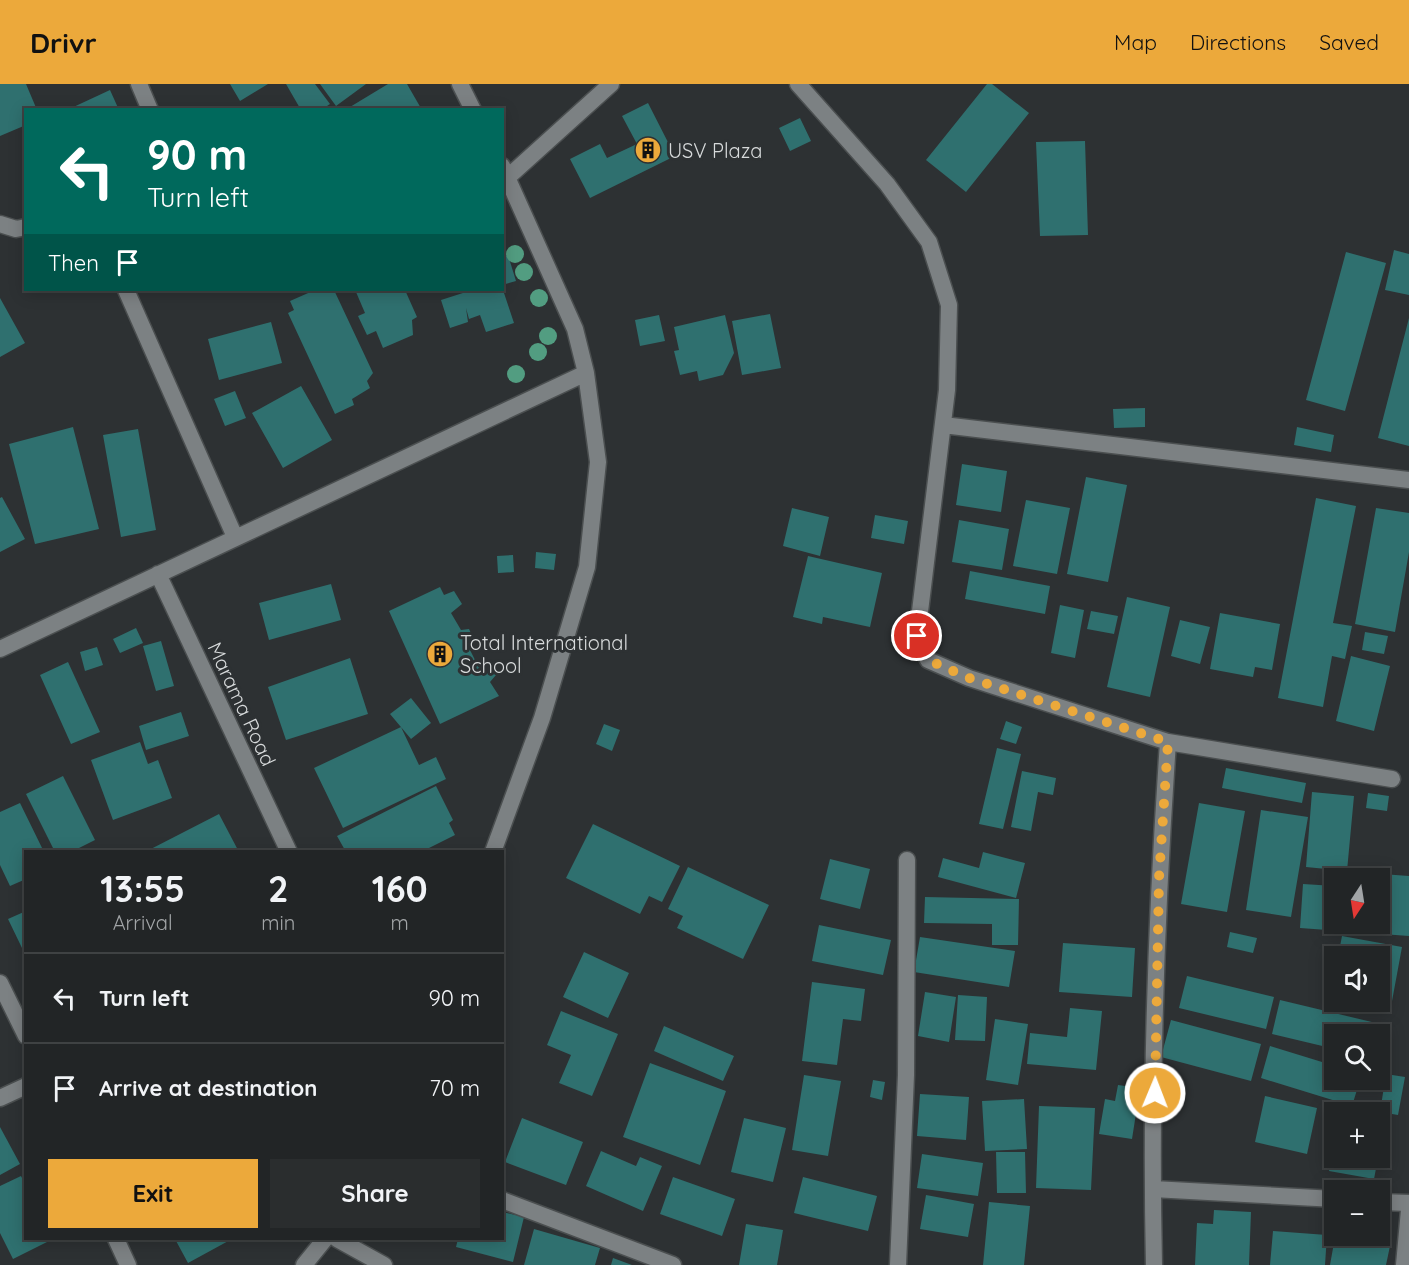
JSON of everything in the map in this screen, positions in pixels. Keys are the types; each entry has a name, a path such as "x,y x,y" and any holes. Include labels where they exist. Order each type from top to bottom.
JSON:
{"street":[{"path":"139,84 149,108"},
{"path":"459,84 472,108"},
{"path":"494,850 542,718 587,567 598,462 586,373 575,329 505,172 611,84"},
{"path":"798,84 887,184 929,242 949,305 947,390 917,636 928,660 969,678 1168,742 1392,779"},
{"path":"0,224 16,229 24,227"},
{"path":"126,291 235,537"},
{"path":"0,649 586,373"},
{"path":"943,425 1409,480"},
{"name":"Marama Road","path":"158,574 288,850"},
{"path":"1155,1265 1153,1189 1159,878 1168,742"},
{"path":"898,1265 906,1075 907,860"},
{"path":"0,983 24,1032"},
{"path":"0,1098 24,1087"},
{"path":"1153,1189 1324,1198"},
{"path":"504,1201 673,1265"},
{"path":"1390,1202 1409,1203"},
{"path":"1404,1265 1409,1210"},
{"path":"116,1240 128,1265"},
{"path":"304,1265 324,1240"},
{"path":"339,1240 384,1265"}],"building":[{"path":"0,84 26,84 36,108 24,108 24,126 0,136"},
{"path":"230,84 268,84 240,101"},
{"path":"286,84 315,84 330,104 324,108 300,108"},
{"path":"320,84 366,84 336,106"},
{"path":"388,84 407,84 421,108 348,108"},
{"path":"987,84 992,84 1029,113 966,192 926,160"},
{"path":"110,90 118,108 71,108"},
{"name":"USV Plaza","path":"648,103 675,156 590,198 570,159 600,144 607,158 637,144 622,116"},
{"path":"800,118 811,141 790,151 779,128"},
{"path":"1085,141 1088,235 1040,236 1036,142"},
{"path":"1394,250 1409,254 1409,295 1385,290"},
{"path":"1346,252 1386,263 1345,411 1306,400"},
{"path":"508,255 516,281 504,284 504,256"},
{"path":"313,291 334,291 373,373 367,381 370,388 352,399 354,405 335,414 288,313 294,310 290,301"},
{"path":"405,291 417,317 412,320 413,335 383,348 376,331 367,335 358,316 365,313 356,292"},
{"path":"503,291 514,323 486,332 480,315 469,319 466,308 468,322 450,328 441,300 466,292"},
{"path":"0,298 25,343 0,357"},
{"path":"770,314 781,368 742,375 732,321"},
{"path":"659,315 665,341 640,346 635,320"},
{"path":"725,315 734,353 723,375 699,381 697,371 680,375 674,351 679,350 674,327"},
{"path":"1409,318 1409,446 1378,438"},
{"path":"271,322 282,363 219,380 208,339"},
{"path":"301,386 332,440 283,468 252,413"},
{"path":"235,391 246,418 225,426 214,399"},
{"path":"1145,408 1145,427 1114,428 1113,409"},
{"path":"73,427 99,529 35,544 9,444"},
{"path":"1297,427 1334,435 1331,452 1294,445"},
{"path":"138,429 156,530 121,537 103,435"},
{"path":"962,464 1007,471 1001,512 956,505"},
{"path":"1086,477 1127,485 1108,582 1067,574"},
{"path":"2,497 25,539 0,552 0,498"},
{"path":"1316,498 1356,506 1333,623 1352,626 1345,659 1332,656 1323,707 1278,698"},
{"path":"1026,500 1070,508 1057,574 1013,566"},
{"path":"792,508 829,517 820,556 783,546"},
{"path":"1376,508 1409,513 1409,552 1395,632 1355,624"},
{"path":"875,515 908,521 904,544 871,538"},
{"path":"959,520 1009,529 1002,570 952,562"},
{"path":"536,552 556,554 554,570 535,568"},
{"path":"513,555 514,572 498,573 497,556"},
{"path":"808,556 882,573 870,627 823,617 822,624 793,617"},
{"path":"970,571 1050,586 1045,614 965,599"},
{"path":"331,584 341,620 269,640 259,603"},
{"name":"Total International School","path":"440,587 444,595 454,591 462,604 451,613 461,630 469,629 475,642 467,644 479,668 489,664 496,675 490,682 499,696 440,724 389,611"},
{"path":"1127,597 1170,607 1150,697 1107,687"},
{"path":"1060,605 1084,610 1075,658 1051,653"},
{"path":"1091,611 1118,616 1114,634 1087,629"},
{"path":"1220,613 1280,624 1272,670 1255,667 1253,677 1210,669"},
{"path":"1180,620 1210,627 1200,664 1171,656"},
{"path":"136,628 143,643 120,653 113,639"},
{"path":"1365,632 1388,636 1384,654 1362,650"},
{"path":"161,641 174,686 156,691 143,646"},
{"path":"97,647 103,665 85,671 80,652"},
{"path":"1351,656 1390,666 1374,731 1336,721"},
{"path":"350,658 368,714 286,740 268,687"},
{"path":"68,662 100,732 71,744 40,675"},
{"path":"411,698 431,723 411,739 390,714"},
{"path":"181,712 189,736 146,750 139,726"},
{"path":"1006,721 1022,727 1016,744 1000,739"},
{"path":"604,724 620,730 612,751 596,744"},
{"path":"401,727 419,765 436,757 446,779 343,828 314,768"},
{"path":"140,742 148,764 158,760 172,798 113,820 91,760"},
{"path":"997,748 1021,754 1003,829 979,824"},
{"path":"1226,768 1306,783 1302,803 1222,788"},
{"path":"1022,771 1056,778 1053,795 1038,792 1031,831 1011,827"},
{"path":"63,776 95,840 75,850 54,850 26,794"},
{"path":"436,786 453,820 449,823 455,835 425,850 345,850 337,836"},
{"path":"1312,792 1354,796 1347,868 1306,867"},
{"path":"1368,793 1389,796 1387,811 1366,808"},
{"path":"20,803 43,850 24,850 24,880 10,886 0,865 0,812"},
{"path":"1199,803 1245,811 1227,912 1181,904"},
{"path":"1261,810 1308,817 1291,917 1246,910"},
{"path":"219,814 238,850 149,850"},
{"path":"593,824 680,866 662,902 649,896 640,914 566,878"},
{"path":"983,852 1025,863 1016,898 938,877 943,858 979,868"},
{"path":"830,859 870,869 860,909 820,899"},
{"path":"688,867 769,905 743,959 677,928 683,916 668,909"},
{"path":"1390,875 1409,876 1409,936 1382,934 1390,934"},
{"path":"1303,884 1324,885 1324,930 1300,928"},
{"path":"925,897 1019,899 1018,945 992,945 992,924 924,923"},
{"path":"24,912 24,947 22,948 8,919"},
{"path":"819,925 891,940 883,975 812,961"},
{"path":"1230,932 1257,938 1253,953 1227,947"},
{"path":"1342,936 1402,947 1390,1012 1390,946 1340,946"},
{"path":"920,937 1015,951 1009,987 914,972"},
{"path":"1063,943 1135,948 1132,997 1059,992"},
{"path":"584,952 629,973 608,1018 563,997"},
{"path":"1187,976 1274,997 1266,1029 1179,1008"},
{"path":"812,982 865,989 861,1021 843,1019 837,1065 802,1061"},
{"path":"925,992 956,997 949,1042 918,1036"},
{"path":"958,995 987,997 985,1041 955,1040"},
{"path":"1280,1000 1376,1023 1324,1024 1324,1046 1272,1034"},
{"path":"1070,1008 1102,1011 1096,1070 1027,1064 1030,1033 1067,1037"},
{"path":"561,1011 618,1034 592,1096 559,1083 571,1055 547,1045"},
{"path":"995,1019 1028,1024 1018,1085 986,1080"},
{"path":"1171,1020 1261,1044 1251,1081 1161,1057"},
{"path":"664,1026 734,1056 723,1081 654,1051"},
{"path":"1270,1046 1324,1063 1324,1090 1357,1090 1353,1102 1339,1102 1261,1078"},
{"path":"650,1063 726,1091 700,1165 623,1137"},
{"path":"804,1075 841,1081 828,1156 792,1150"},
{"path":"1390,1075 1405,1077 1398,1115 1390,1114 1390,1102 1382,1102 1383,1090 1390,1090"},
{"path":"873,1080 885,1082 882,1100 870,1097"},
{"path":"1118,1085 1140,1088 1132,1139 1099,1134 1105,1099 1115,1101"},
{"path":"920,1094 969,1097 966,1140 917,1136"},
{"path":"1265,1096 1317,1108 1307,1154 1255,1142"},
{"path":"1024,1099 1027,1149 985,1151 982,1101"},
{"path":"1039,1106 1095,1108 1091,1190 1036,1188"},
{"path":"522,1118 583,1142 566,1185 505,1162"},
{"path":"744,1118 786,1128 773,1182 731,1172"},
{"path":"0,1127 20,1164 0,1175"},
{"path":"601,1151 636,1166 640,1157 662,1166 643,1211 586,1186"},
{"path":"996,1152 1025,1152 1026,1193 997,1193"},
{"path":"922,1154 983,1163 978,1196 917,1188"},
{"path":"1330,1168 1376,1168 1374,1179 1329,1171"},
{"path":"21,1176 24,1182 24,1240 51,1240 13,1259 0,1233 0,1186"},
{"path":"673,1177 735,1199 722,1236 660,1214"},
{"path":"803,1177 877,1196 868,1231 794,1213"},
{"path":"926,1195 974,1204 968,1237 920,1229"},
{"path":"989,1202 1030,1206 1024,1265 983,1265"},
{"path":"1214,1210 1251,1212 1249,1265 1195,1265 1197,1223 1213,1224"},
{"path":"504,1212 524,1217 513,1262 456,1247 458,1240 504,1240"},
{"path":"746,1224 783,1230 777,1265 739,1265"},
{"path":"534,1229 600,1248 595,1265 524,1265"},
{"path":"1273,1231 1324,1235 1324,1246 1326,1246 1325,1265 1270,1265"},
{"path":"176,1240 230,1240 188,1263"},
{"path":"1333,1246 1390,1246 1386,1265 1330,1265"},
{"path":"613,1258 632,1265 611,1265"}],"place":[{"name":"USV Plaza","path":"648,150"},
{"name":"Total International School","path":"440,654"}],"route":[{"path":"917,636 928,660 969,678 1168,742 1159,878 1155,1093"}]}
